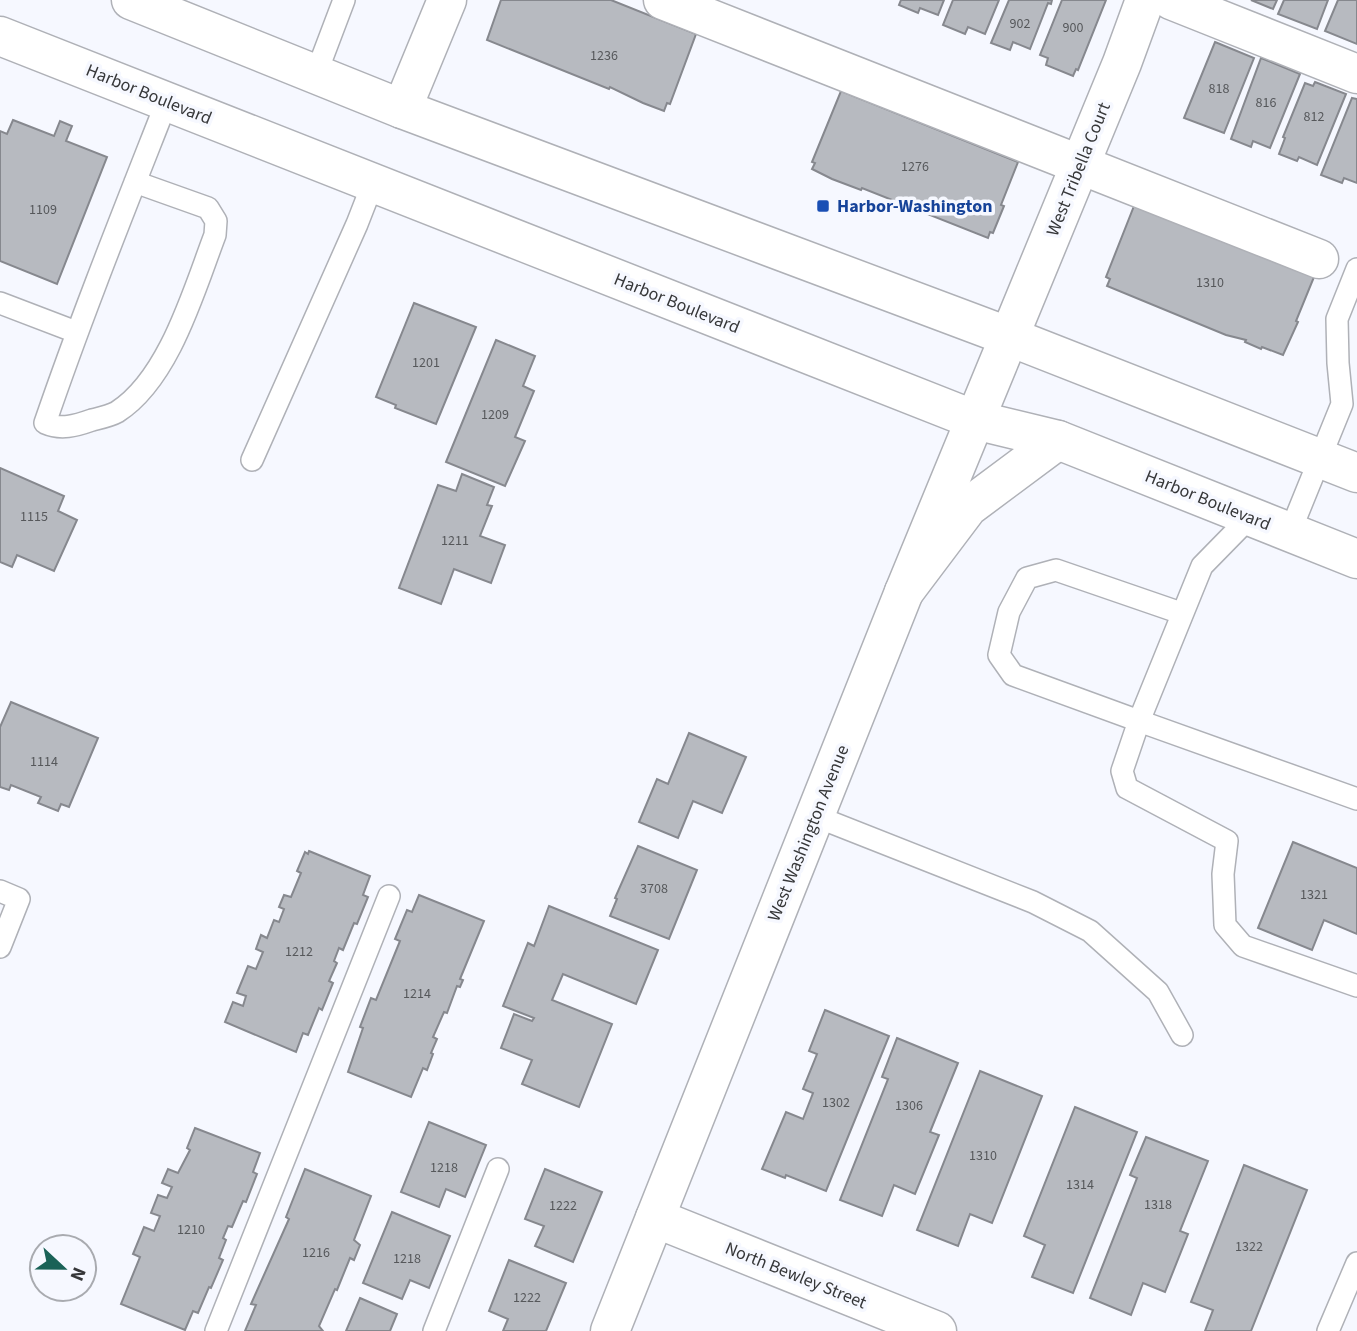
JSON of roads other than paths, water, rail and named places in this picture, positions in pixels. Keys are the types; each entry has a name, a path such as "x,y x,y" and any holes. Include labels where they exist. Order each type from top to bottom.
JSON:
{"main road":[{"path":"131,0 402,109 1010,337 1357,473"},
{"path":"402,109 447,0"},
{"path":"663,0 1319,259"},
{"name":"West Tribella Court","path":"1010,337 1145,0"},
{"path":"1171,0 1357,74"},
{"name":"Harbor Boulevard","path":"0,36 975,419 1058,440 1357,559"},
{"name":"West Washington Avenue","path":"610,1331 904,592 1010,337"},
{"path":"904,592 968,507 1058,440"},
{"name":"North Bewley Street","path":"655,1218 937,1331"}],"lane":[{"path":"316,74 344,0"},
{"path":"135,182 208,208 216,221 215,235 169,352 137,393 116,412 70,427 52,426 44,423 76,332 135,182 167,101"},
{"path":"252,460 373,183"},
{"path":"1290,532 1342,404 1337,319 1357,269"},
{"path":"0,303 76,332"},
{"path":"1250,517 1202,566 1181,613 1122,771 1127,788 1227,841 1223,874 1225,925 1243,946 1357,986"},
{"path":"1181,613 1056,570 1027,578 1009,612 999,655 1013,674 1357,799"},
{"path":"815,816 1033,902 1090,930 1158,992 1182,1035"},
{"path":"0,891 19,899 0,947"},
{"path":"216,1331 389,896"},
{"path":"433,1331 498,1169"},
{"path":"1328,1331 1349,1304 1357,1263"}],"place":[{"name":"Harbor-Washington","path":"823,206"}]}
